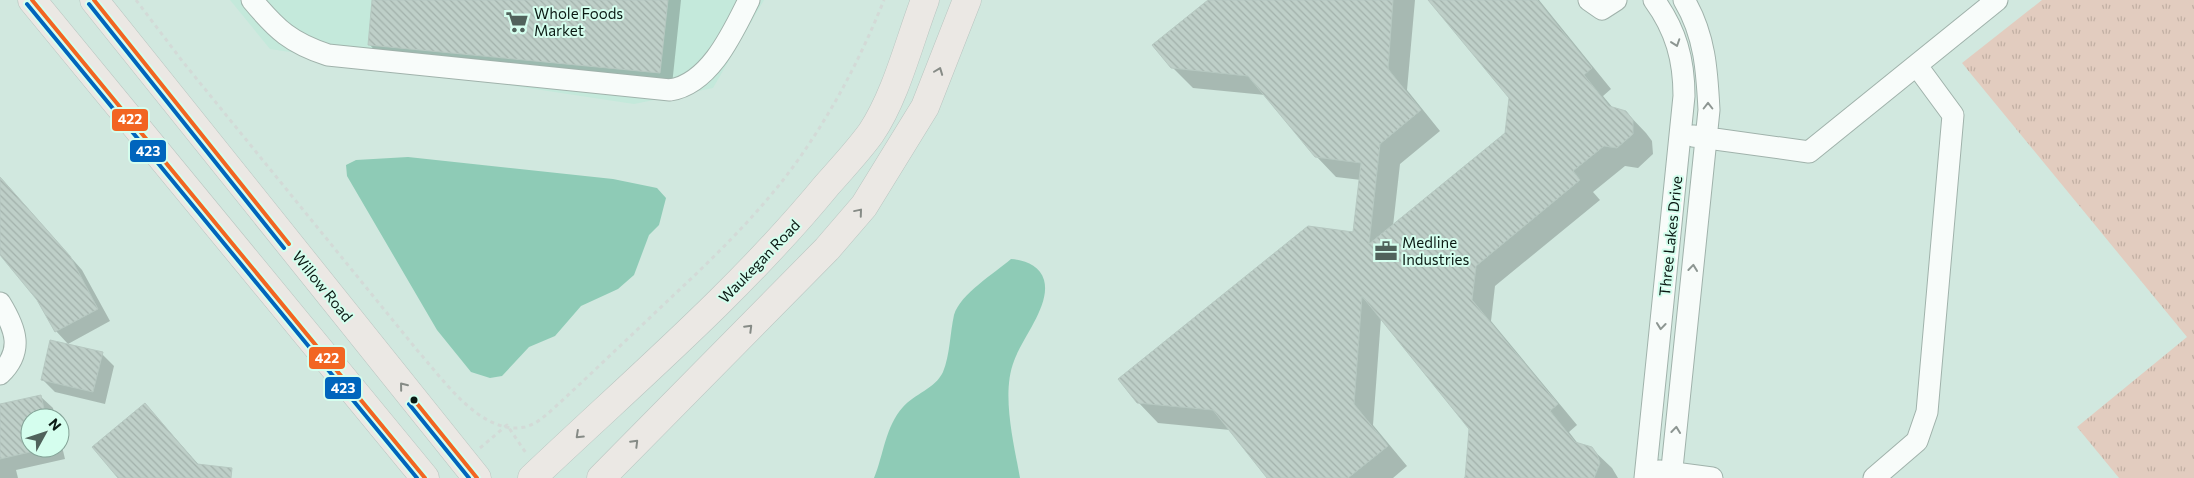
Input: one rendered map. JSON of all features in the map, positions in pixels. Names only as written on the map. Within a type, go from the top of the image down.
[{"type":"main road","points":[[32,0],[425,478]]},
{"type":"main road","name":"Willow Road","points":[[94,0],[477,478]]},
{"type":"main road","name":"Waukegan Road","points":[[532,478],[666,354],[767,255],[859,147],[871,132],[888,102],[925,0]]},
{"type":"main road","points":[[601,478],[827,249],[864,206],[925,107],[967,0]]},
{"type":"street","points":[[252,0],[269,20],[292,41],[328,55],[670,90],[688,85],[710,65],[749,0]]},
{"type":"street","points":[[1589,0],[1602,9],[1616,0]]},
{"type":"street","name":"Three Lakes Drive","points":[[1646,474],[1684,96],[1684,68],[1670,26],[1654,0]]},
{"type":"street","name":"Three Lakes Drive","points":[[1672,476],[1709,110],[1707,68],[1697,27],[1684,0]]},
{"type":"street","points":[[1680,135],[1809,152],[1997,0]]},
{"type":"street","points":[[1874,478],[1917,441],[1927,412],[1953,115],[1916,66]]},
{"type":"street","points":[[0,303],[11,323],[17,345],[11,364],[0,374]]},
{"type":"street","points":[[1646,474],[1712,478]]},
{"type":"path","points":[[136,0],[182,62],[417,350],[473,411],[490,423],[524,427],[539,421],[554,408],[699,272],[746,222],[798,160],[833,105],[859,61],[884,0]]},
{"type":"path","points":[[484,444],[507,425]]},
{"type":"path","points":[[507,425],[521,447]]},
{"type":"shaded area","points":[[230,0],[764,0],[713,88],[634,104],[270,49]]},
{"type":"shaded area","points":[[408,157],[613,179],[657,188],[666,198],[659,225],[649,235],[634,275],[618,289],[581,306],[555,336],[529,347],[502,376],[490,378],[471,372],[437,330],[347,176],[346,165],[356,160]]},
{"type":"shaded area","points":[[1011,259],[1027,262],[1035,267],[1042,275],[1045,290],[1040,311],[1018,352],[1010,374],[1010,419],[1020,478],[874,478],[892,423],[897,415],[908,402],[935,383],[943,372],[949,351],[954,315],[963,299]]},
{"type":"green space","points":[[2042,0],[2194,0],[2194,478],[2119,478],[2077,427],[2187,337],[1962,63]]},
{"type":"building","name":"Whole Foods Market","points":[[372,0],[668,0],[660,73],[368,45]]},
{"type":"building","name":"Medline Industries","points":[[1208,0],[1393,0],[1388,69],[1421,110],[1380,144],[1369,244],[1505,133],[1509,98],[1428,0],[1537,0],[1592,68],[1584,75],[1609,106],[1626,111],[1633,120],[1633,134],[1617,148],[1604,146],[1573,171],[1580,180],[1476,266],[1472,300],[1558,404],[1550,411],[1575,442],[1592,447],[1597,454],[1600,463],[1594,478],[1465,478],[1469,429],[1362,296],[1354,404],[1388,446],[1348,478],[1267,478],[1213,410],[1137,403],[1118,379],[1308,226],[1353,232],[1361,163],[1315,157],[1248,76],[1171,68],[1152,45]]},
{"type":"building","points":[[0,177],[70,256],[98,309],[55,332],[37,300],[0,255]]},
{"type":"building","points":[[50,340],[103,352],[93,392],[41,380]]},
{"type":"building","points":[[41,395],[44,408],[20,408],[20,454],[0,459],[0,404]]},
{"type":"building","points":[[145,403],[197,464],[232,468],[231,478],[118,478],[92,447]]},
{"type":"transit line","name":"422","points":[[32,0],[425,478]]},
{"type":"transit line","name":"422","points":[[94,0],[289,244]]},
{"type":"transit line","name":"423","points":[[27,4],[417,478]]},
{"type":"transit line","name":"423","points":[[89,4],[284,248]]},
{"type":"transit line","name":"422","points":[[414,400],[477,478]]},
{"type":"transit line","name":"423","points":[[409,404],[469,478]]},
{"type":"place","name":"Whole Foods Market","points":[[517,22]]},
{"type":"place","name":"Medline Industries","points":[[1386,251]]}]
